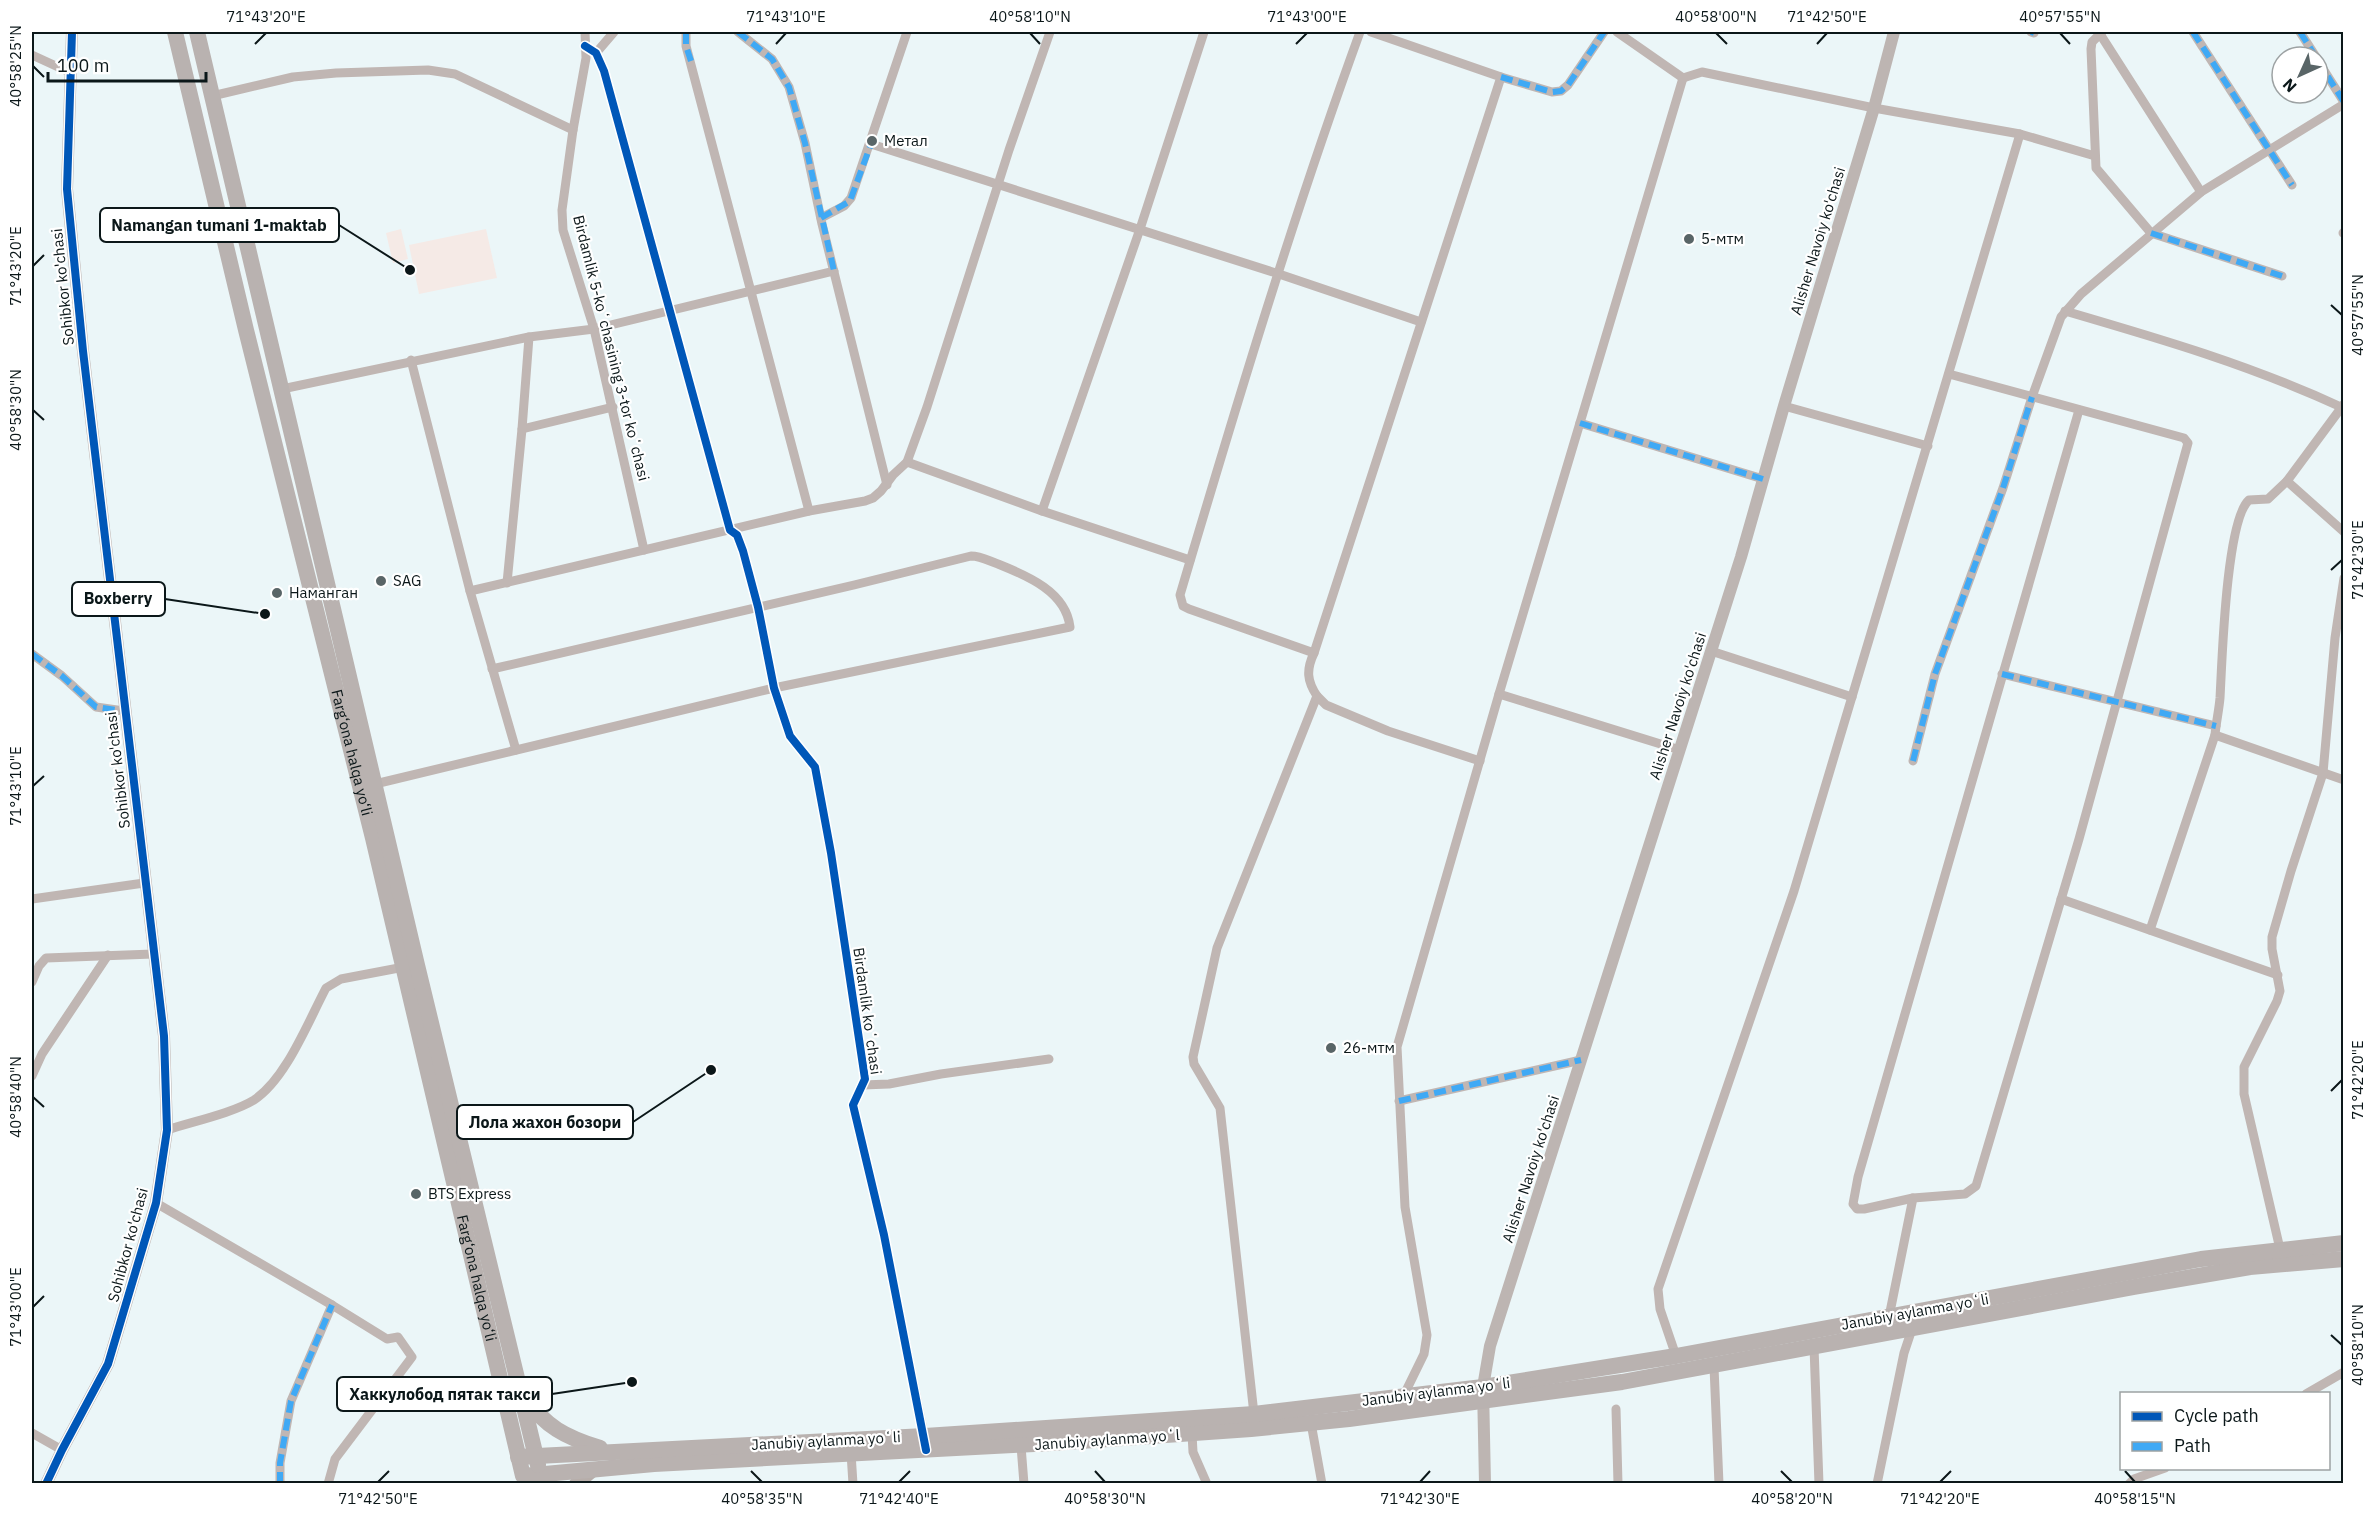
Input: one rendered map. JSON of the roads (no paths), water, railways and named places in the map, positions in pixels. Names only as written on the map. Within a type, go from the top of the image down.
[{"type":"highway","name":"Farg‘ona halqa yo‘li","points":[[175,32],[404,967],[524,1480]]},
{"type":"highway","name":"Farg‘ona halqa yo‘li","points":[[197,32],[519,1391],[542,1479]]},
{"type":"highway","name":"Janubiy aylanma yoʻli","points":[[1192,1434],[1311,1423],[1483,1395],[1676,1356],[2201,1259],[2343,1243]]},
{"type":"highway","name":"Janubiy aylanma yoʻli","points":[[524,1480],[654,1464],[851,1453],[926,1443],[1254,1414],[1403,1397],[1483,1395],[1714,1367],[2028,1306],[2238,1269],[2343,1259]]},
{"type":"highway","points":[[519,1391],[548,1425],[569,1438],[609,1451]]},
{"type":"highway","name":"Janubiy aylanma yoʻl","points":[[1022,1446],[1192,1434]]},
{"type":"highway","name":"Janubiy aylanma yoʻli","points":[[518,1457],[609,1451],[926,1443],[1022,1446]]},
{"type":"main road","name":"Sohibkor ko'chasi","points":[[46,1484],[108,1364],[156,1203],[166,1130],[164,1036],[124,711],[67,189],[72,32]]},
{"type":"main road","name":"Alisher Navoiy ko'chasi","points":[[1485,1484],[1483,1395],[1491,1346],[1764,479],[1874,108],[1894,32]]},
{"type":"main road","points":[[576,1484],[593,1470]]},
{"type":"street","name":"Birdamlik 5-koʻchasining 3-tor koʻchasi","points":[[585,32],[586,58],[562,210],[563,230],[594,328],[644,550]]},
{"type":"street","points":[[585,46],[596,53],[614,32]]},
{"type":"street","points":[[686,32],[686,46],[809,511]]},
{"type":"street","points":[[738,32],[772,59],[789,87],[805,143],[821,218],[887,486]]},
{"type":"street","points":[[821,218],[850,201],[907,32]]},
{"type":"street","points":[[470,591],[809,511],[865,501],[873,498],[887,486],[893,475],[907,462],[927,407],[998,183],[1050,32]]},
{"type":"street","points":[[1042,511],[1140,229],[1204,32]]},
{"type":"street","points":[[1314,653],[1183,606],[1180,595],[1279,274],[1360,32]]},
{"type":"street","points":[[1371,32],[1552,93],[1561,91],[1568,85],[1604,32]]},
{"type":"street","points":[[1617,32],[1683,78]]},
{"type":"street","points":[[2193,32],[2292,185]]},
{"type":"street","points":[[2300,32],[2308,45]]},
{"type":"street","points":[[2201,192],[2101,33],[2092,42],[2096,168],[2151,232],[2282,276]]},
{"type":"street","name":"Birdamlik koʻchasi","points":[[596,53],[604,71],[730,530],[740,541],[758,607],[774,688],[793,743],[815,767],[831,853],[865,1079],[853,1104],[872,1180],[926,1443]]},
{"type":"street","points":[[32,55],[69,72]]},
{"type":"street","points":[[213,96],[293,77],[336,73],[435,71],[455,74],[573,130]]},
{"type":"street","points":[[1683,78],[1702,72],[1874,108],[2020,134],[2095,156]]},
{"type":"street","points":[[1480,761],[1388,731],[1326,705],[1317,696],[1308,676],[1308,665],[1314,653],[1501,77]]},
{"type":"street","points":[[1403,1397],[1424,1354],[1427,1335],[1405,1207],[1397,1047],[1499,694],[1683,78]]},
{"type":"street","points":[[1913,761],[1935,674],[2004,488],[2058,323],[2065,311],[2151,232],[2201,192],[2343,103],[2330,81]]},
{"type":"street","points":[[1676,1356],[1660,1309],[1658,1289],[1794,891],[2020,134]]},
{"type":"street","points":[[871,144],[998,183],[1421,322]]},
{"type":"street","points":[[282,389],[411,360],[529,337],[594,328],[834,272]]},
{"type":"street","points":[[2065,311],[2208,353],[2288,382],[2342,406],[2288,481],[2268,499],[2253,499],[2246,502],[2240,516],[2224,608],[2219,702],[2215,730],[2150,930]]},
{"type":"street","points":[[507,583],[529,337]]},
{"type":"street","points":[[411,360],[470,591],[516,750]]},
{"type":"street","points":[[1950,374],[2184,438],[2188,443],[2061,899],[1976,1186],[1965,1194],[1913,1198],[1857,1209],[1853,1204],[1858,1177],[2079,410]]},
{"type":"street","points":[[1784,406],[1928,446]]},
{"type":"street","points":[[522,429],[613,407]]},
{"type":"street","points":[[1580,423],[1764,479]]},
{"type":"street","points":[[907,462],[1042,511],[1190,560]]},
{"type":"street","points":[[2288,481],[2343,532]]},
{"type":"street","points":[[375,784],[774,688],[1070,627],[1069,619],[1059,602],[1036,582],[976,556],[492,669]]},
{"type":"street","points":[[2280,1250],[2244,1094],[2244,1067],[2277,1002],[2280,991],[2272,949],[2275,924],[2323,773],[2335,638],[2343,578]]},
{"type":"street","points":[[1711,651],[1852,697]]},
{"type":"street","points":[[32,654],[62,676],[96,707],[124,711]]},
{"type":"street","points":[[2002,674],[2116,702],[2215,730],[2343,780]]},
{"type":"street","points":[[1499,694],[1680,750]]},
{"type":"street","points":[[1254,1414],[1220,1108],[1196,1071],[1193,1057],[1217,948],[1317,696]]},
{"type":"street","points":[[32,899],[144,883]]},
{"type":"street","points":[[2061,899],[2278,975]]},
{"type":"street","points":[[32,982],[39,966],[46,958],[153,954]]},
{"type":"street","points":[[32,1076],[42,1054],[108,955]]},
{"type":"street","points":[[166,1130],[235,1108],[252,1101],[266,1090],[280,1075],[326,988],[332,983],[340,979],[404,967]]},
{"type":"street","name":"Birdamlik koʻchasi","points":[[863,1085],[889,1084],[941,1074],[1049,1059]]},
{"type":"street","points":[[1399,1101],[1581,1060]]},
{"type":"street","points":[[1889,1317],[1913,1198]]},
{"type":"street","points":[[156,1203],[387,1339],[398,1337],[412,1357],[335,1459],[328,1484]]},
{"type":"street","points":[[280,1484],[280,1463],[291,1401],[332,1305]]},
{"type":"street","points":[[1877,1484],[1904,1353],[1912,1329]]},
{"type":"street","points":[[1814,1347],[1819,1484]]},
{"type":"street","points":[[1714,1367],[1719,1484]]},
{"type":"street","points":[[2309,1392],[2343,1372]]},
{"type":"street","points":[[1616,1409],[1618,1484]]},
{"type":"street","points":[[1311,1423],[1322,1484]]},
{"type":"street","points":[[32,1433],[62,1450]]},
{"type":"street","points":[[1192,1434],[1193,1452],[1207,1484]]},
{"type":"street","points":[[1022,1446],[1024,1484]]},
{"type":"street","points":[[851,1453],[853,1484]]},
{"type":"street","points":[[2129,1484],[2134,1479],[2159,1470]]},
{"type":"place","name":"Метал","points":[[872,141]]},
{"type":"place","name":"5-мтм","points":[[1689,239]]},
{"type":"place","name":"Namangan tumani 1-maktab","points":[[410,270]]},
{"type":"place","name":"SAG","points":[[381,581]]},
{"type":"place","name":"Наманган","points":[[277,593]]},
{"type":"place","name":"Boxberry","points":[[265,614]]},
{"type":"place","name":"26-мтм","points":[[1331,1048]]},
{"type":"place","name":"Лола жахон бозори","points":[[711,1070]]},
{"type":"place","name":"BTS Express","points":[[416,1194]]},
{"type":"place","name":"Хаккулобод пятак такси","points":[[632,1382]]}]
